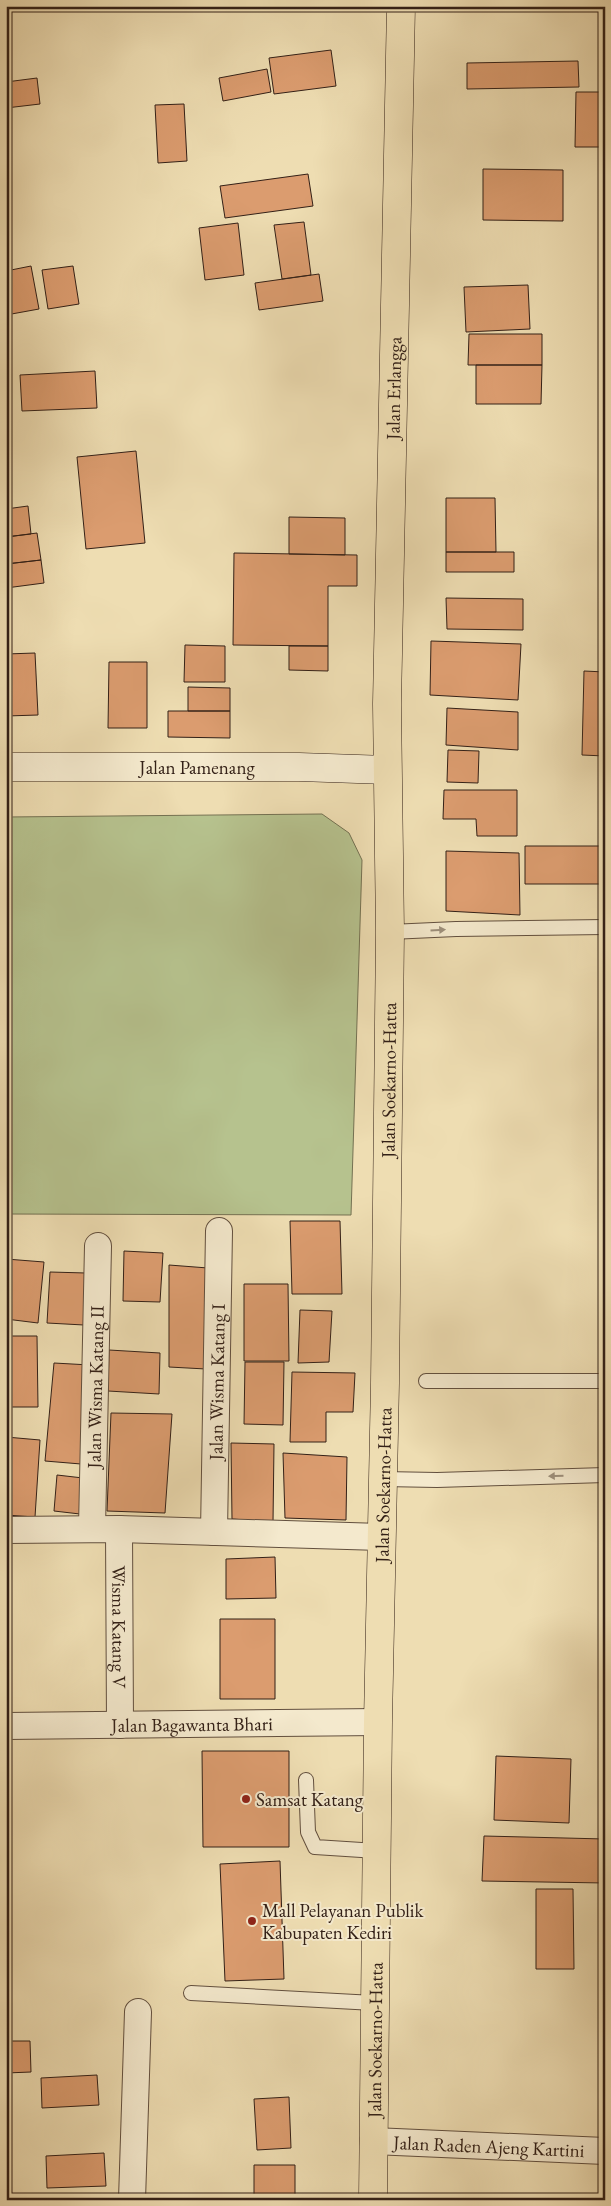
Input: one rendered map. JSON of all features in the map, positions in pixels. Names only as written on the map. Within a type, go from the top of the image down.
[{"type":"main road","name":"Jalan Erlangga","points":[[387,770],[401,6]]},
{"type":"main road","name":"Jalan Pamenang","points":[[6,767],[299,767],[387,770]]},
{"type":"main road","name":"Jalan Soekarno-Hatta","points":[[372,2200],[390,932],[387,770]]},
{"type":"street","name":"Jalan Wisma Katang I","points":[[214,1532],[219,1231]]},
{"type":"street","name":"Jalan Wisma Katang II","points":[[92,1528],[98,1246]]},
{"type":"street","points":[[6,1530],[92,1528],[381,1537]]},
{"type":"street","name":"Wisma Katang V","points":[[119,1529],[120,1725]]},
{"type":"street","name":"Jalan Bagawanta Bhari","points":[[6,1726],[378,1722]]},
{"type":"street","points":[[132,2200],[138,2012]]},
{"type":"street","name":"Jalan Raden Ajeng Kartini","points":[[373,2141],[605,2151]]},
{"type":"lane","points":[[390,932],[605,927]]},
{"type":"lane","points":[[426,1382],[605,1381]]},
{"type":"lane","points":[[383,1478],[437,1480],[605,1475]]},
{"type":"lane","points":[[306,1780],[308,1832],[315,1847],[377,1851]]},
{"type":"lane","points":[[191,1993],[374,2003]]},
{"type":"green space","points":[[322,814],[349,833],[362,860],[351,1215],[6,1214],[6,817]]},
{"type":"building","points":[[331,50],[336,86],[274,94],[269,58]]},
{"type":"building","points":[[578,61],[579,87],[467,89],[467,63]]},
{"type":"building","points":[[267,69],[271,92],[223,101],[219,78]]},
{"type":"building","points":[[37,78],[40,104],[6,108],[6,82]]},
{"type":"building","points":[[576,92],[605,92],[605,155],[602,155],[603,147],[575,147]]},
{"type":"building","points":[[184,104],[187,161],[158,163],[155,105]]},
{"type":"building","points":[[483,169],[563,170],[563,221],[483,220]]},
{"type":"building","points":[[308,174],[313,206],[225,218],[220,186]]},
{"type":"building","points":[[304,222],[311,275],[282,279],[274,225]]},
{"type":"building","points":[[238,223],[244,275],[205,280],[199,228]]},
{"type":"building","points":[[31,266],[39,309],[6,315],[6,271]]},
{"type":"building","points":[[73,266],[79,304],[48,309],[42,270]]},
{"type":"building","points":[[319,274],[323,301],[259,310],[255,283]]},
{"type":"building","points":[[528,285],[530,329],[466,332],[464,287]]},
{"type":"building","points":[[469,334],[542,334],[542,365],[468,365]]},
{"type":"building","points":[[476,365],[542,365],[541,404],[476,404]]},
{"type":"building","points":[[95,371],[97,408],[22,411],[20,375]]},
{"type":"building","points":[[136,451],[145,543],[86,549],[77,457]]},
{"type":"building","points":[[446,498],[495,498],[496,552],[446,552]]},
{"type":"building","points":[[28,506],[31,534],[6,537],[6,509]]},
{"type":"building","points":[[289,517],[345,518],[345,555],[289,554]]},
{"type":"building","points":[[37,533],[41,560],[6,564],[6,537]]},
{"type":"building","points":[[446,552],[514,552],[514,572],[446,572]]},
{"type":"building","points":[[234,553],[357,555],[357,586],[328,586],[328,646],[233,645]]},
{"type":"building","points":[[41,560],[44,583],[6,588],[6,564]]},
{"type":"building","points":[[446,598],[523,599],[523,630],[447,629]]},
{"type":"building","points":[[431,641],[521,644],[518,700],[430,695]]},
{"type":"building","points":[[185,645],[225,646],[225,682],[184,682]]},
{"type":"building","points":[[289,646],[328,646],[328,671],[289,670]]},
{"type":"building","points":[[35,653],[38,715],[6,716],[6,654]]},
{"type":"building","points":[[109,662],[147,662],[147,728],[108,728]]},
{"type":"building","points":[[584,671],[605,672],[605,756],[582,755]]},
{"type":"building","points":[[188,687],[230,688],[230,711],[188,711]]},
{"type":"building","points":[[447,708],[518,712],[518,750],[446,745]]},
{"type":"building","points":[[168,711],[230,711],[230,738],[168,737]]},
{"type":"building","points":[[448,750],[479,751],[478,783],[447,782]]},
{"type":"building","points":[[444,790],[517,790],[517,836],[477,836],[476,819],[443,819]]},
{"type":"building","points":[[525,846],[605,846],[605,884],[525,884]]},
{"type":"building","points":[[446,851],[519,853],[520,915],[446,911]]},
{"type":"building","points":[[290,1221],[340,1221],[342,1294],[292,1294]]},
{"type":"building","points":[[124,1251],[163,1253],[160,1302],[123,1301]]},
{"type":"building","points":[[6,1259],[44,1262],[38,1323],[6,1319]]},
{"type":"building","points":[[169,1265],[208,1268],[206,1369],[169,1367]]},
{"type":"building","points":[[50,1272],[86,1273],[84,1325],[47,1323]]},
{"type":"building","points":[[244,1284],[288,1284],[289,1361],[244,1361]]},
{"type":"building","points":[[300,1310],[332,1311],[329,1362],[298,1363]]},
{"type":"building","points":[[6,1336],[37,1336],[38,1407],[6,1407]]},
{"type":"building","points":[[109,1350],[160,1353],[159,1394],[108,1391]]},
{"type":"building","points":[[245,1362],[284,1362],[283,1425],[244,1424]]},
{"type":"building","points":[[54,1363],[90,1365],[81,1464],[45,1461]]},
{"type":"building","points":[[292,1372],[355,1373],[353,1412],[326,1412],[326,1442],[290,1442]]},
{"type":"building","points":[[111,1413],[172,1414],[165,1513],[107,1511]]},
{"type":"building","points":[[6,1437],[40,1440],[35,1517],[6,1515]]},
{"type":"building","points":[[231,1443],[274,1444],[273,1522],[232,1519]]},
{"type":"building","points":[[283,1453],[347,1457],[346,1520],[285,1518]]},
{"type":"building","points":[[57,1475],[83,1478],[80,1514],[54,1511]]},
{"type":"building","points":[[275,1557],[276,1598],[226,1599],[226,1559]]},
{"type":"building","points":[[220,1619],[275,1619],[275,1699],[220,1699]]},
{"type":"building","name":"Samsat Katang","points":[[202,1751],[289,1751],[289,1847],[203,1847]]},
{"type":"building","points":[[496,1756],[571,1759],[569,1823],[494,1820]]},
{"type":"building","points":[[484,1836],[605,1839],[605,1883],[482,1881]]},
{"type":"building","name":"Mall Pelayanan Publik Kabupaten Kediri","points":[[280,1861],[284,1979],[225,1981],[220,1864]]},
{"type":"building","points":[[536,1889],[573,1889],[574,1969],[536,1969]]},
{"type":"building","points":[[6,2041],[30,2041],[31,2072],[6,2073]]},
{"type":"building","points":[[97,2075],[99,2105],[42,2108],[41,2078]]},
{"type":"building","points":[[289,2097],[291,2148],[257,2150],[254,2099]]},
{"type":"building","points":[[104,2153],[106,2186],[47,2188],[46,2156]]},
{"type":"building","points":[[254,2165],[295,2165],[295,2200],[254,2200]]},
{"type":"place","name":"Samsat Katang","points":[[246,1799]]},
{"type":"place","name":"Mall Pelayanan Publik Kabupaten Kediri","points":[[252,1921]]}]
